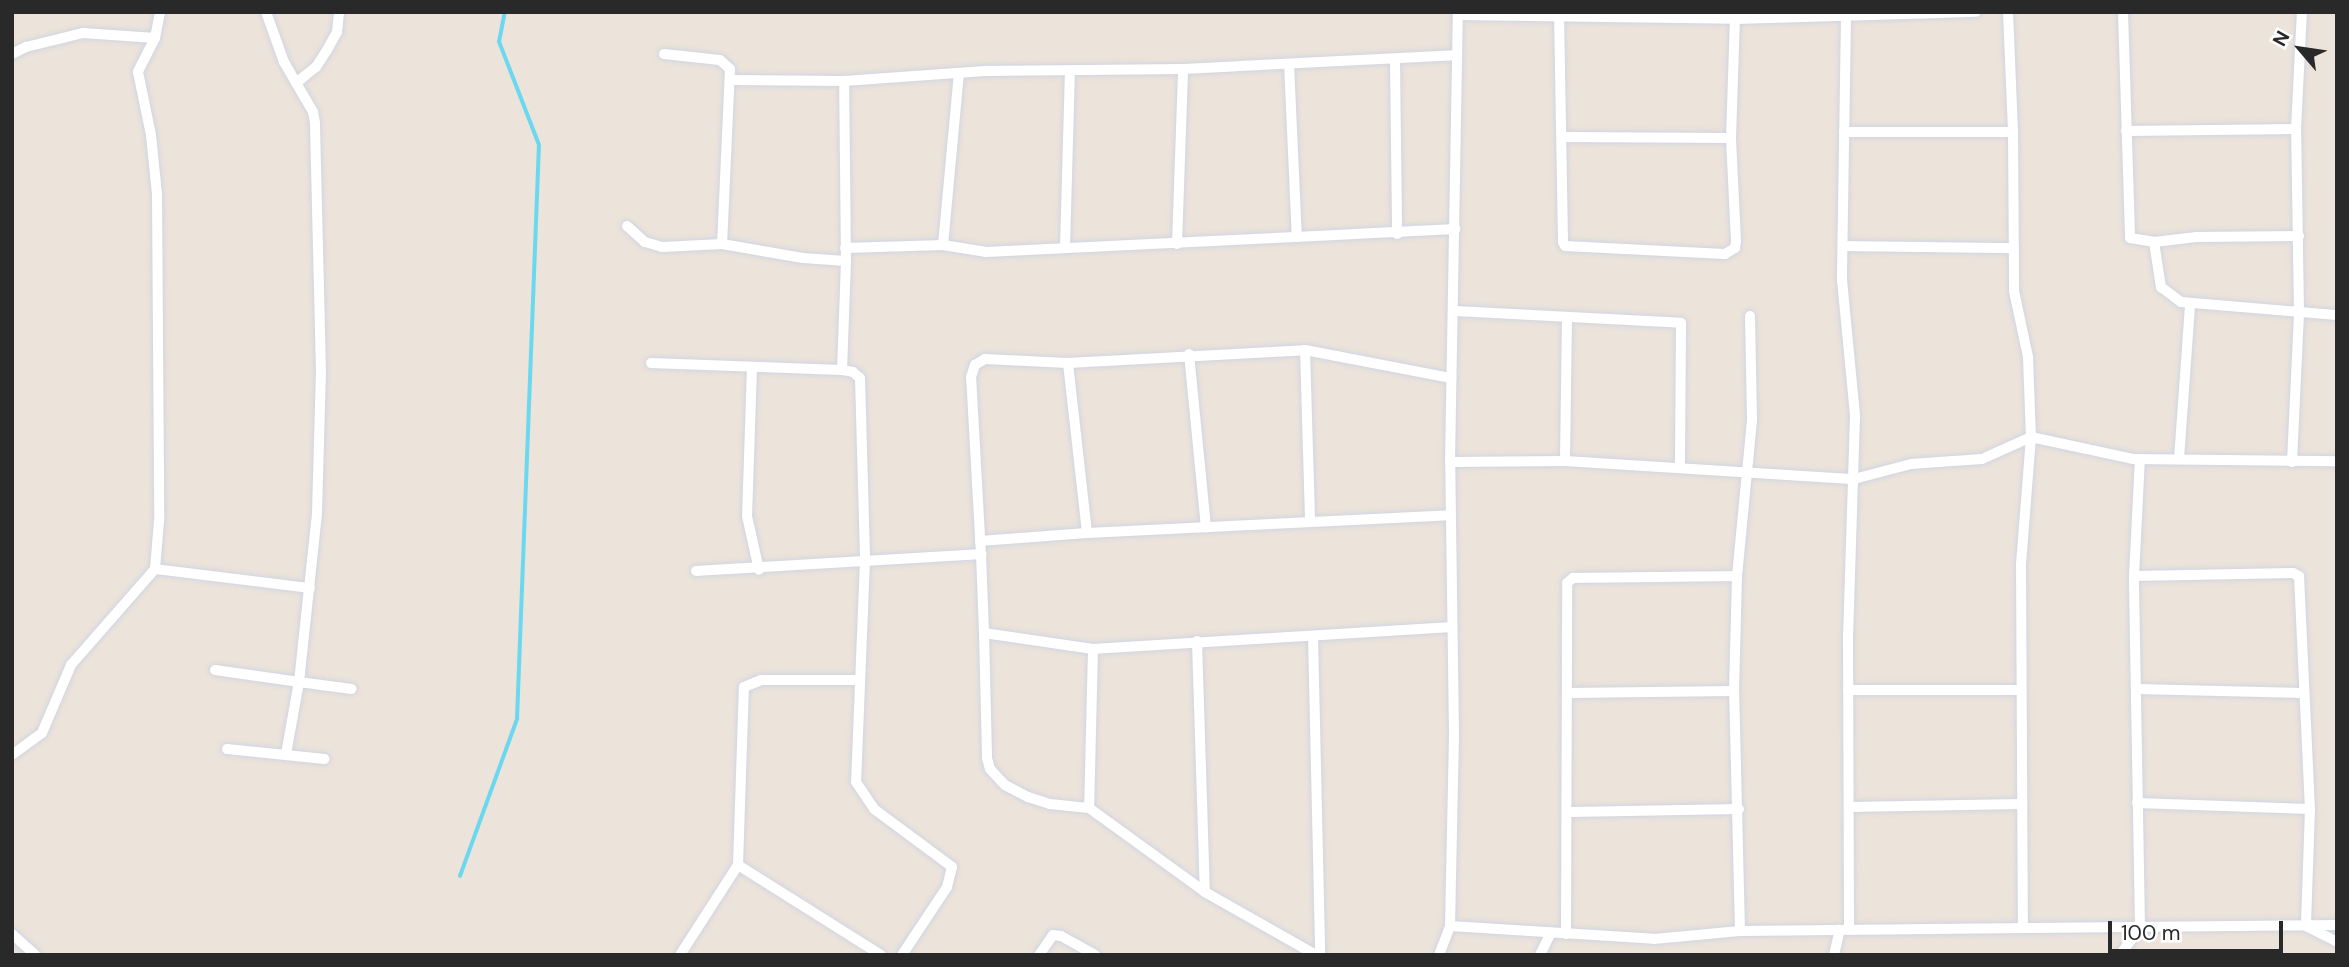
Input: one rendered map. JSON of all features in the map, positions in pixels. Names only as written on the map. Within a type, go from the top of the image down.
[{"type":"street","points":[[12,755],[42,733],[71,665],[155,569],[159,521],[158,207],[151,135],[138,72],[155,38],[160,12]]},
{"type":"street","points":[[266,12],[284,62],[313,112],[317,178],[321,371],[317,513],[299,682],[286,754]]},
{"type":"street","points":[[296,83],[316,67],[327,50],[337,32],[339,12]]},
{"type":"street","points":[[1439,955],[1450,926],[1454,734],[1450,462],[1455,311],[1455,55],[1458,14],[1669,15],[1735,19],[1804,15],[1846,18],[1976,12]]},
{"type":"street","points":[[2008,12],[2013,132],[2014,291],[2028,357],[2031,437],[2021,564],[2023,928]]},
{"type":"street","points":[[2123,12],[2127,233],[2134,241],[2154,242],[2197,237],[2299,236]]},
{"type":"street","points":[[2292,462],[2299,313],[2296,129],[2302,12]]},
{"type":"street","points":[[1559,14],[1565,246],[1725,254],[1735,248],[1736,241],[1731,138],[1735,19]]},
{"type":"street","points":[[1834,955],[1845,929],[1850,807],[1848,572],[1854,479],[1852,368],[1842,280],[1846,18]]},
{"type":"street","points":[[12,54],[47,40],[83,33],[155,38]]},
{"type":"street","points":[[664,54],[724,61],[731,80],[722,244]]},
{"type":"street","points":[[731,80],[844,81],[959,74],[1183,69],[1395,60],[1455,55]]},
{"type":"street","points":[[1395,60],[1397,234]]},
{"type":"street","points":[[1289,64],[1297,237]]},
{"type":"street","points":[[1177,244],[1183,69]]},
{"type":"street","points":[[1065,248],[1070,71]]},
{"type":"street","points":[[943,245],[959,74]]},
{"type":"street","points":[[842,370],[846,261],[844,81]]},
{"type":"street","points":[[2126,131],[2296,129]]},
{"type":"street","points":[[1844,132],[2013,132]]},
{"type":"street","points":[[1563,137],[1731,138]]},
{"type":"street","points":[[627,226],[645,242],[662,247],[722,244],[803,258],[846,261]]},
{"type":"street","points":[[845,248],[943,245],[986,251],[1397,234],[1455,229]]},
{"type":"street","points":[[2154,242],[2161,287],[2173,298],[2190,304],[2337,314]]},
{"type":"street","points":[[1844,246],[2014,248]]},
{"type":"street","points":[[2179,460],[2190,304]]},
{"type":"street","points":[[1455,311],[1681,323],[1680,466]]},
{"type":"street","points":[[1740,931],[1734,691],[1737,576],[1752,419],[1750,316]]},
{"type":"street","points":[[1565,461],[1567,317]]},
{"type":"street","points":[[1318,955],[1205,891],[1089,808],[1050,804],[1028,797],[1005,785],[990,769],[987,758],[981,554],[971,377],[975,365],[985,359],[1068,363],[1189,354],[1305,350],[1451,378]]},
{"type":"street","points":[[1305,350],[1310,521]]},
{"type":"street","points":[[1189,354],[1206,527]]},
{"type":"street","points":[[651,363],[842,370],[858,375],[861,382],[865,560],[854,770],[860,792],[874,809],[952,867],[947,887],[902,955]]},
{"type":"street","points":[[1068,363],[1087,533]]},
{"type":"street","points":[[752,367],[747,516],[759,570]]},
{"type":"street","points":[[1450,462],[1565,461],[1680,466],[1854,479],[1911,464],[1982,459],[2031,437],[2140,459],[2337,461]]},
{"type":"street","points":[[2120,955],[2140,927],[2134,576],[2140,459]]},
{"type":"street","points":[[980,541],[1450,515]]},
{"type":"street","points":[[696,571],[759,570],[865,560],[981,554]]},
{"type":"street","points":[[155,569],[310,588]]},
{"type":"street","points":[[2134,576],[2293,573],[2299,576],[2309,809],[2306,926]]},
{"type":"street","points":[[1566,934],[1569,812],[1567,583],[1573,578],[1737,576]]},
{"type":"street","points":[[984,633],[1093,649],[1451,626]]},
{"type":"street","points":[[1314,636],[1318,955]]},
{"type":"street","points":[[1197,641],[1205,891]]},
{"type":"street","points":[[1089,808],[1093,649]]},
{"type":"street","points":[[215,670],[352,689]]},
{"type":"street","points":[[680,955],[738,865],[744,687],[761,680],[858,680]]},
{"type":"street","points":[[2136,689],[2304,693]]},
{"type":"street","points":[[1848,690],[2020,690]]},
{"type":"street","points":[[1568,693],[1734,691]]},
{"type":"street","points":[[227,749],[324,759]]},
{"type":"street","points":[[2137,803],[2309,809]]},
{"type":"street","points":[[1850,807],[2021,804]]},
{"type":"street","points":[[1569,812],[1739,809]]},
{"type":"street","points":[[738,865],[881,955]]},
{"type":"street","points":[[1450,926],[1654,939],[1740,931],[2337,925]]},
{"type":"street","points":[[2306,926],[2337,942]]},
{"type":"street","points":[[1539,955],[1551,932]]},
{"type":"street","points":[[12,934],[35,955]]},
{"type":"street","points":[[1040,955],[1053,935],[1061,936],[1094,955]]},
{"type":"waterway","points":[[460,876],[517,719],[539,145],[499,42],[505,12]]}]
